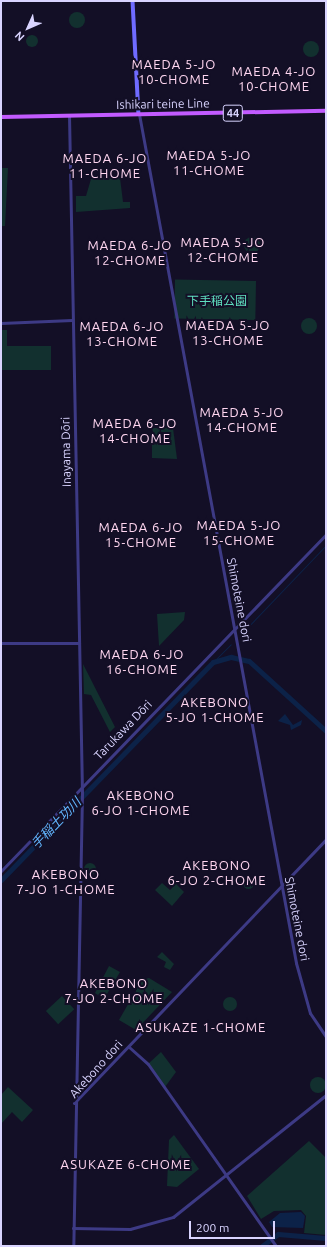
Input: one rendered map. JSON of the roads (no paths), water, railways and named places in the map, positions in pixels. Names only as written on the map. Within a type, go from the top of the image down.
[{"type":"main road","points":[[133,1],[139,114]]},
{"type":"main road","name":"Ishikari teine Line","points":[[1,117],[326,111]]},
{"type":"street","name":"Shimoteine dori","points":[[139,114],[302,991],[310,1013],[326,1037]]},
{"type":"street","name":"Inayama Dōri","points":[[69,115],[82,788],[74,1103]]},
{"type":"street","points":[[1,323],[72,320]]},
{"type":"street","name":"Tarukawa Dōri","points":[[1,871],[326,534]]},
{"type":"street","points":[[1,642],[79,643]]},
{"type":"street","name":"Akebono dori","points":[[73,1246],[74,1103],[326,839]]},
{"type":"street","points":[[129,1047],[148,1064],[228,1175],[276,1246]]},
{"type":"street","points":[[73,1228],[130,1229],[157,1223],[190,1207],[326,1095]]},
{"type":"water","points":[[285,714],[293,725],[302,720],[301,725],[291,730],[290,725],[278,721]]},
{"type":"water","points":[[301,1212],[305,1216],[303,1228],[272,1227],[269,1222],[280,1213]]},
{"type":"waterway","points":[[243,632],[326,545]]},
{"type":"waterway","points":[[213,662],[231,644]]},
{"type":"waterway","name":"手稲土功川","points":[[1,880],[213,662],[231,657],[249,661],[326,731]]},
{"type":"waterway","points":[[262,1246],[278,1234],[326,1238]]},
{"type":"district","name":"MAEDA 5-JO 10-CHOME","points":[[174,72]]},
{"type":"district","name":"MAEDA 4-JO 10-CHOME","points":[[274,80]]},
{"type":"district","name":"MAEDA 5-JO 11-CHOME","points":[[209,164]]},
{"type":"district","name":"MAEDA 6-JO 11-CHOME","points":[[105,166]]},
{"type":"district","name":"MAEDA 5-JO 12-CHOME","points":[[223,250]]},
{"type":"district","name":"MAEDA 6-JO 12-CHOME","points":[[130,254]]},
{"type":"district","name":"MAEDA 6-JO 13-CHOME","points":[[122,334]]},
{"type":"district","name":"MAEDA 5-JO 13-CHOME","points":[[228,334]]},
{"type":"district","name":"MAEDA 5-JO 14-CHOME","points":[[242,420]]},
{"type":"district","name":"MAEDA 6-JO 14-CHOME","points":[[135,432]]},
{"type":"district","name":"MAEDA 5-JO 15-CHOME","points":[[239,534]]},
{"type":"district","name":"MAEDA 6-JO 15-CHOME","points":[[141,536]]},
{"type":"district","name":"MAEDA 6-JO 16-CHOME","points":[[142,662]]},
{"type":"district","name":"AKEBONO 5-JO 1-CHOME","points":[[215,710]]},
{"type":"district","name":"AKEBONO 6-JO 1-CHOME","points":[[141,804]]},
{"type":"district","name":"AKEBONO 6-JO 2-CHOME","points":[[217,874]]},
{"type":"district","name":"AKEBONO 7-JO 1-CHOME","points":[[66,882]]},
{"type":"district","name":"AKEBONO 7-JO 2-CHOME","points":[[114,992]]},
{"type":"district","name":"ASUKAZE 1-CHOME","points":[[201,1027]]},
{"type":"district","name":"ASUKAZE 6-CHOME","points":[[126,1164]]},
{"type":"park label","name":"下手稲公園","points":[[217,301]]}]
